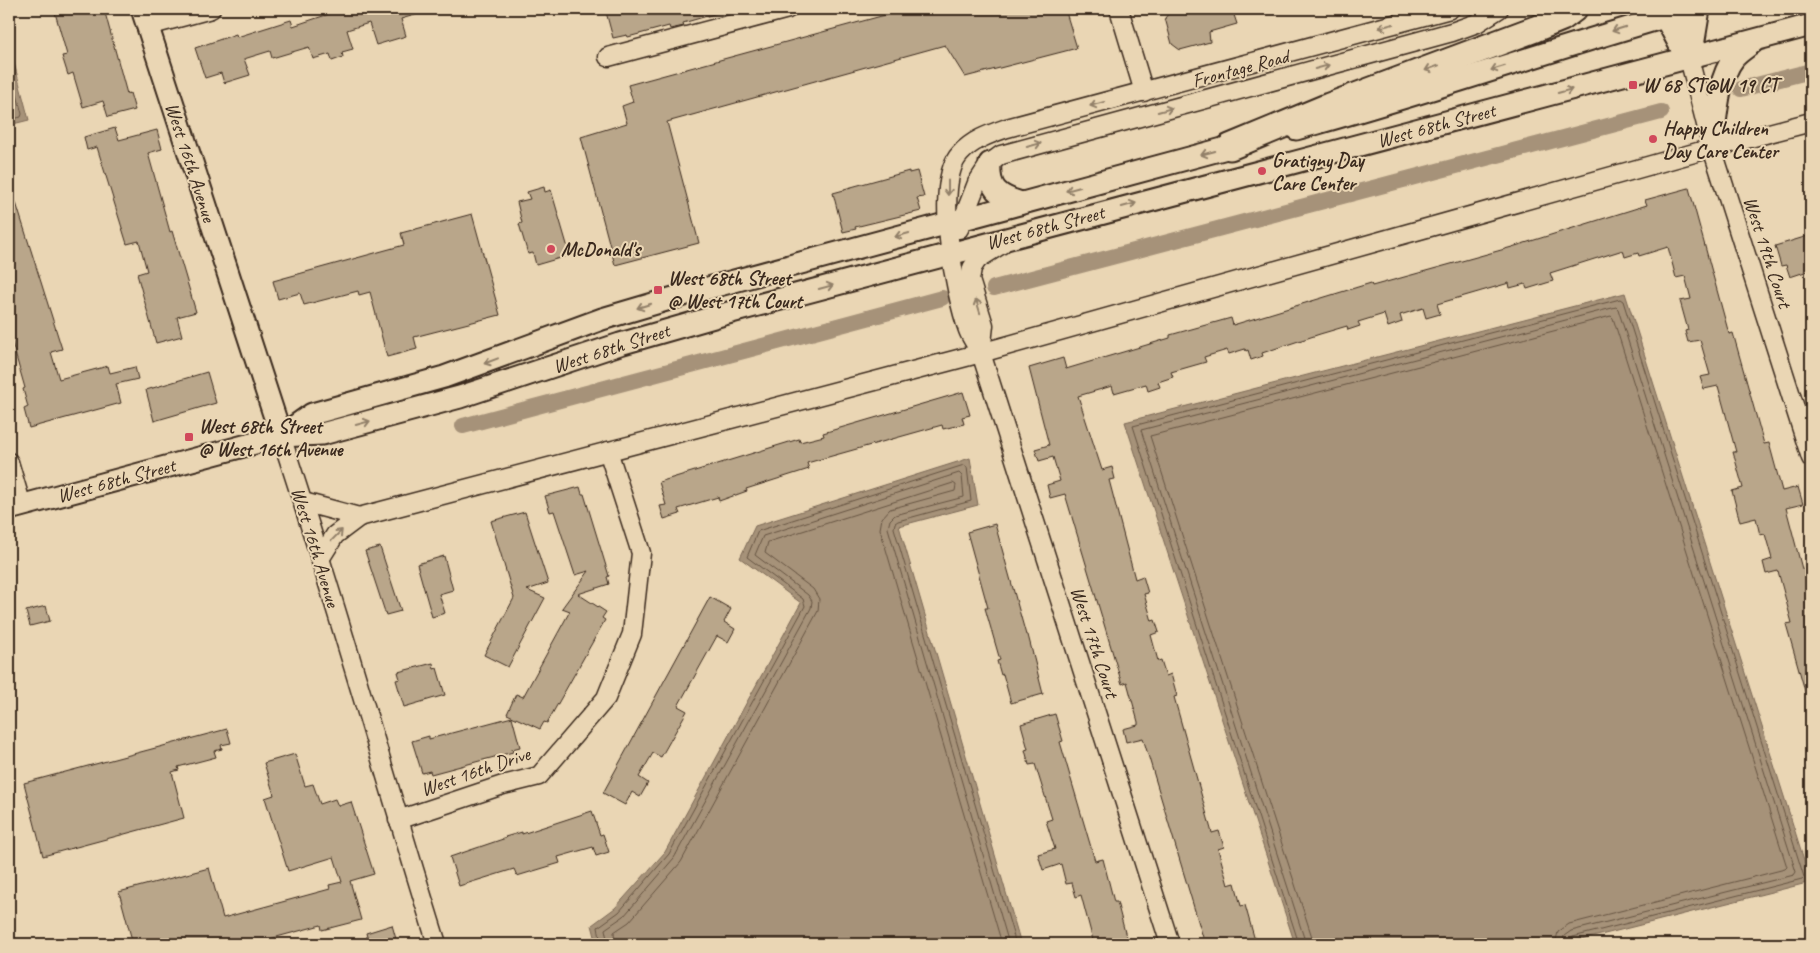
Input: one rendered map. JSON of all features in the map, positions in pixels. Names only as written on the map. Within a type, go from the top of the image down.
[{"type":"highway","points":[[1230,147],[1330,106],[1535,29],[1562,18],[1574,9]]},
{"type":"highway","points":[[1689,58],[1697,9]]},
{"type":"highway","points":[[1665,12],[1689,58]]},
{"type":"main road","name":"West 68th Street","points":[[281,436],[312,414],[444,377],[602,319],[697,291],[1343,116],[1665,12],[1693,9]]},
{"type":"main road","name":"West 16th Avenue","points":[[145,17],[281,436]]},
{"type":"main road","name":"West 68th Street","points":[[15,508],[281,436],[322,434],[460,397],[683,326],[950,252],[1811,25]]},
{"type":"main road","points":[[1712,148],[1722,84],[1728,67],[1735,56],[1757,40]]},
{"type":"main road","points":[[990,163],[990,180],[996,191],[1005,198],[1021,203]]},
{"type":"street","points":[[145,17],[211,9]]},
{"type":"street","points":[[608,57],[788,9]]},
{"type":"street","points":[[1118,122],[1134,109],[1140,102],[1144,92],[1119,9]]},
{"type":"street","name":"Frontage Road","points":[[959,155],[973,143],[1007,128],[1450,9]]},
{"type":"street","name":"Frontage Road","points":[[990,163],[1000,155],[1010,152],[1452,32],[1477,23],[1499,9]]},
{"type":"street","name":"West 19th Court","points":[[1689,58],[1712,148],[1811,458]]},
{"type":"street","points":[[320,559],[335,535],[359,517],[981,354],[1712,148],[1811,122]]},
{"type":"street","name":"West 17th Court","points":[[959,155],[948,178],[956,221],[950,252],[954,278],[968,330],[981,354],[1170,944]]},
{"type":"street","points":[[956,221],[990,163]]},
{"type":"street","name":"West 17th Court","points":[[981,354],[984,325],[970,280],[972,268],[978,259],[1014,235]]},
{"type":"street","name":"West 16th Avenue","points":[[281,436],[303,502],[437,944]]},
{"type":"street","name":"West 16th Drive","points":[[398,820],[503,785],[539,776],[606,698],[632,634],[641,553],[608,451]]},
{"type":"street","points":[[9,462],[15,508]]},
{"type":"street","points":[[303,502],[359,517]]},
{"type":"water","points":[[9,44],[29,120],[9,125]]},
{"type":"water","points":[[1625,293],[1811,882],[1565,944],[1295,944],[1125,422]]},
{"type":"water","points":[[970,458],[978,505],[899,526],[1021,944],[597,944],[592,925],[615,908],[665,852],[801,603],[740,558],[755,526]]},
{"type":"building","points":[[54,9],[104,9],[127,94],[130,93],[135,110],[108,117],[103,101],[83,107],[73,73],[68,75],[62,56],[67,55]]},
{"type":"building","points":[[344,9],[425,9],[425,12],[401,19],[406,36],[376,45],[369,23],[347,30],[353,49],[342,52],[343,57],[332,61],[330,54],[313,59],[309,47],[272,58],[270,51],[244,59],[250,75],[224,83],[221,73],[205,78],[195,48],[236,34],[237,37],[291,20],[293,26]]},
{"type":"building","points":[[617,9],[720,9],[721,12],[683,23],[684,26],[670,29],[669,26],[628,37],[627,35],[613,38],[606,12]]},
{"type":"building","points":[[907,9],[1065,9],[1077,48],[965,77],[945,45],[667,122],[699,243],[615,265],[581,137],[627,123],[622,106],[633,102],[628,85]]},
{"type":"building","points":[[1172,9],[1232,9],[1237,24],[1209,32],[1210,42],[1180,50],[1172,44],[1165,18]]},
{"type":"building","points":[[115,128],[119,140],[157,130],[162,149],[148,153],[170,232],[172,231],[196,312],[177,317],[182,336],[156,343],[137,274],[147,271],[139,241],[127,244],[97,147],[87,150],[84,137]]},
{"type":"building","points":[[909,171],[909,173],[917,171],[924,197],[917,198],[921,211],[855,227],[856,229],[843,232],[833,193]]},
{"type":"building","points":[[544,187],[545,192],[551,190],[570,255],[536,265],[533,253],[528,254],[519,224],[522,223],[517,202],[530,199],[527,192]]},
{"type":"building","points":[[1689,188],[1729,334],[1733,333],[1764,444],[1769,443],[1782,491],[1798,487],[1803,504],[1786,508],[1802,569],[1808,567],[1811,570],[1811,697],[1807,698],[1786,624],[1792,623],[1778,571],[1766,574],[1763,562],[1772,559],[1765,534],[1760,535],[1756,518],[1740,522],[1732,491],[1743,488],[1733,452],[1736,452],[1718,386],[1704,389],[1700,377],[1710,375],[1700,340],[1688,342],[1685,331],[1688,330],[1680,301],[1691,299],[1685,276],[1676,278],[1668,247],[1639,256],[1638,253],[1625,257],[1623,250],[1550,273],[1553,281],[1527,289],[1525,284],[1510,288],[1509,283],[1437,304],[1440,314],[1426,318],[1423,308],[1400,315],[1402,322],[1388,327],[1384,314],[1358,322],[1360,326],[1348,330],[1347,326],[1320,334],[1262,353],[1263,356],[1251,360],[1248,350],[1246,351],[1245,349],[1229,354],[1227,350],[1204,357],[1206,362],[1171,372],[1173,377],[1158,382],[1160,387],[1148,391],[1146,384],[1114,393],[1112,386],[1078,396],[1102,470],[1112,467],[1115,479],[1109,480],[1135,579],[1143,576],[1148,593],[1144,594],[1152,621],[1155,620],[1159,632],[1151,635],[1158,661],[1161,660],[1166,676],[1171,674],[1177,696],[1174,697],[1212,833],[1219,831],[1224,847],[1218,849],[1228,885],[1235,883],[1241,906],[1245,905],[1256,944],[1205,944],[1143,738],[1126,742],[1123,729],[1138,725],[1138,722],[1127,682],[1122,684],[1065,494],[1050,498],[1047,485],[1060,481],[1053,457],[1039,461],[1035,449],[1049,445],[1029,368],[1063,358],[1066,369],[1170,338],[1170,335],[1231,318],[1233,325],[1371,283],[1372,286],[1512,247],[1647,205],[1645,200]]},
{"type":"building","points":[[9,190],[12,190],[62,349],[51,352],[59,379],[108,366],[110,373],[135,367],[138,379],[116,384],[121,403],[29,428],[24,409],[28,407],[23,389],[25,388],[9,332]]},
{"type":"building","points":[[472,214],[500,315],[414,337],[417,349],[387,357],[370,292],[359,295],[358,291],[304,305],[300,293],[278,299],[273,281],[404,245],[401,233]]},
{"type":"building","points":[[1811,235],[1811,270],[1790,277],[1786,265],[1781,266],[1775,246]]},
{"type":"building","points":[[207,372],[216,403],[154,421],[146,390]]},
{"type":"building","points":[[963,392],[970,415],[962,417],[964,424],[943,429],[942,425],[807,463],[809,469],[746,489],[747,491],[719,501],[718,497],[678,509],[680,514],[664,519],[660,506],[666,505],[659,482],[799,439],[800,442],[824,436],[823,433]]},
{"type":"building","points":[[580,487],[582,494],[584,494],[609,576],[607,577],[609,584],[578,594],[606,612],[602,618],[605,620],[547,723],[544,722],[540,729],[507,714],[516,694],[523,697],[570,611],[562,608],[589,571],[575,575],[554,511],[550,512],[545,496]]},
{"type":"building","points":[[525,512],[548,583],[527,590],[545,598],[508,667],[484,655],[514,598],[491,521]]},
{"type":"building","points":[[995,524],[1026,635],[1028,635],[1043,694],[1011,703],[1003,674],[1001,675],[997,661],[1000,660],[985,608],[988,608],[967,532]]},
{"type":"building","points":[[380,547],[401,611],[386,615],[365,551]]},
{"type":"building","points":[[444,556],[453,590],[439,594],[445,613],[432,617],[417,564]]},
{"type":"building","points":[[710,597],[731,609],[724,622],[735,629],[728,642],[717,636],[678,706],[687,711],[661,757],[653,753],[639,777],[648,783],[640,797],[632,792],[625,805],[603,793]]},
{"type":"building","points":[[46,606],[50,621],[30,626],[26,611]]},
{"type":"building","points":[[433,663],[434,669],[437,668],[445,695],[404,707],[396,680],[400,679],[398,672]]},
{"type":"building","points":[[1055,714],[1063,741],[1060,742],[1095,861],[1103,859],[1114,902],[1117,902],[1128,944],[1094,944],[1081,895],[1076,897],[1072,883],[1066,884],[1061,864],[1043,870],[1038,854],[1055,849],[1046,821],[1052,819],[1035,764],[1029,765],[1025,750],[1028,749],[1021,724]]},
{"type":"building","points":[[512,717],[520,747],[512,749],[513,752],[431,774],[430,771],[422,773],[412,741],[429,736],[429,739]]},
{"type":"building","points":[[227,729],[231,743],[221,745],[222,749],[214,751],[216,757],[178,767],[179,770],[172,772],[184,818],[43,856],[24,783]]},
{"type":"building","points":[[295,754],[305,786],[313,784],[320,804],[335,799],[338,806],[351,802],[374,874],[350,881],[361,920],[322,930],[321,925],[251,944],[133,944],[119,892],[209,868],[223,918],[330,889],[329,885],[342,882],[334,857],[288,871],[265,798],[274,795],[264,763]]},
{"type":"building","points":[[592,811],[600,835],[603,834],[609,852],[596,856],[593,847],[558,857],[560,863],[517,876],[514,869],[459,886],[450,857],[505,837],[522,832],[522,834]]},
{"type":"building","points":[[392,925],[396,939],[378,944],[369,944],[366,933]]},
{"type":"waterway","points":[[1741,89],[1811,71]]},
{"type":"waterway","points":[[994,288],[1661,112]]},
{"type":"waterway","points":[[463,426],[942,298]]},
{"type":"place","name":"W 68 ST@W 19 CT","points":[[1633,85]]},
{"type":"place","name":"Happy Children Day Care Center","points":[[1653,139]]},
{"type":"place","name":"Gratigny Day Care Center","points":[[1262,171]]},
{"type":"place","name":"McDonald's","points":[[551,249]]},
{"type":"place","name":"West 68th Street @ West 17th Court","points":[[658,290]]},
{"type":"place","name":"West 68th Street @ West 16th Avenue","points":[[189,437]]}]
